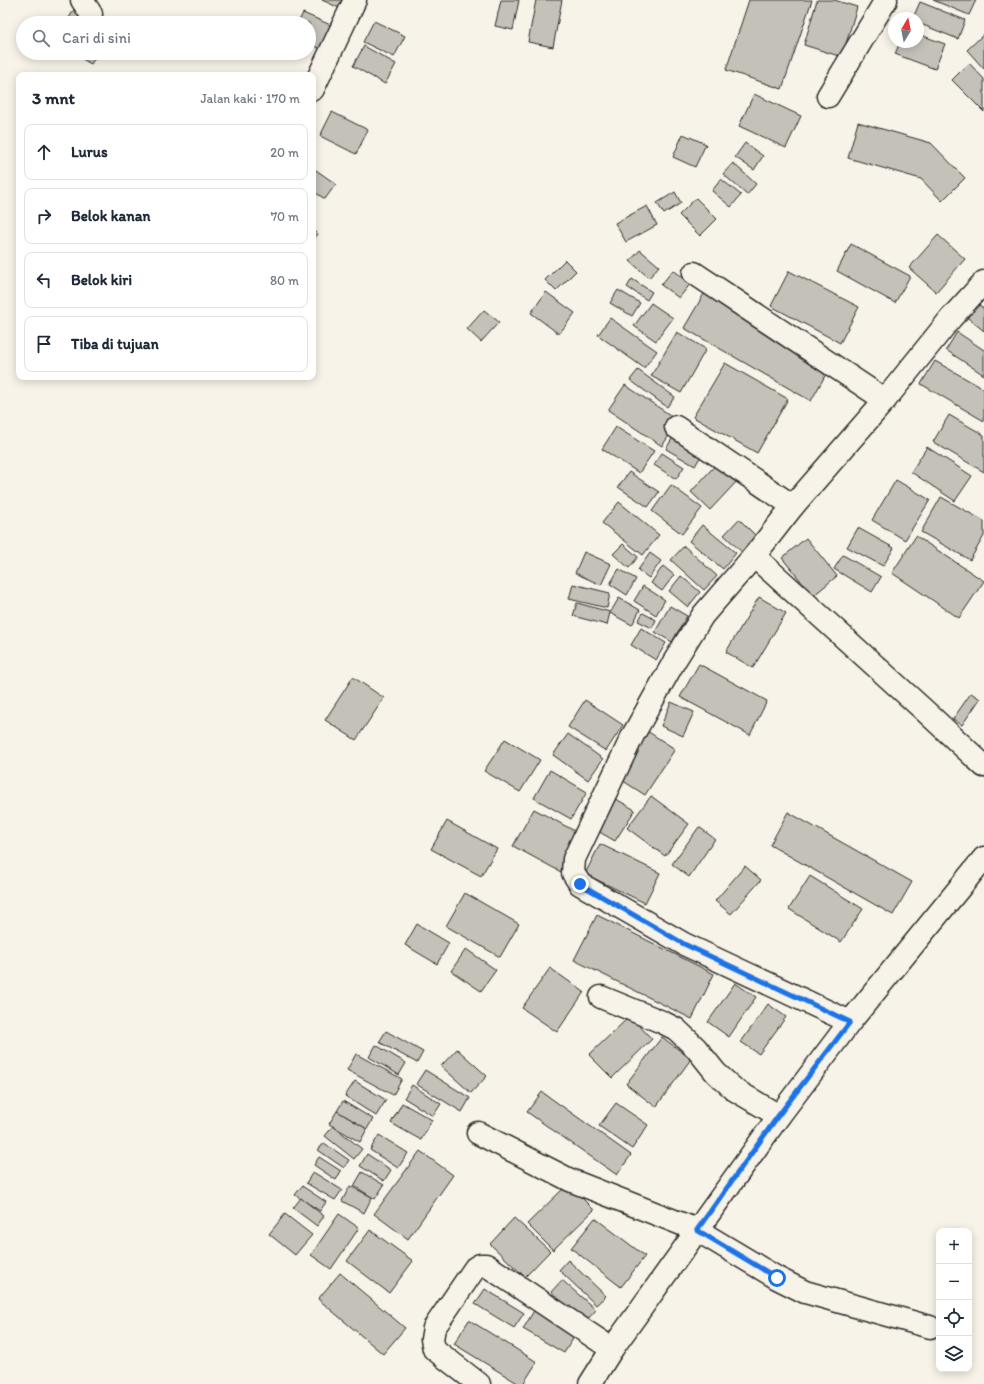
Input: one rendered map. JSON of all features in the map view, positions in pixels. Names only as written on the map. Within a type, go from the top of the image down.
[{"type":"street","points":[[316,83],[356,0]]},
{"type":"street","points":[[828,96],[886,0]]},
{"type":"street","points":[[694,273],[885,400]]},
{"type":"street","points":[[850,1022],[684,944],[580,884],[573,873],[574,859],[633,735],[702,615],[754,556],[793,506],[885,400],[951,318],[984,282]]},
{"type":"street","points":[[676,427],[793,506]]},
{"type":"street","points":[[754,556],[984,766]]},
{"type":"street","points":[[590,1384],[612,1349],[778,1116],[850,1022],[984,858]]},
{"type":"street","points":[[601,997],[676,1029],[696,1048],[716,1074],[735,1090],[778,1116]]},
{"type":"street","points":[[478,1133],[570,1180],[697,1230],[777,1278],[805,1292],[930,1328]]},
{"type":"street","points":[[480,1384],[434,1349],[432,1339],[434,1328],[475,1268],[480,1265],[486,1265],[612,1349]]},
{"type":"building","points":[[322,0],[351,0],[346,11]]},
{"type":"building","points":[[501,0],[519,0],[513,30],[495,26]]},
{"type":"building","points":[[536,0],[562,0],[553,47],[528,42]]},
{"type":"building","points":[[749,0],[812,0],[782,89],[726,70]]},
{"type":"building","points":[[817,0],[834,0],[857,7],[842,57],[804,45]]},
{"type":"building","points":[[933,0],[976,0],[969,15]]},
{"type":"building","points":[[920,2],[965,20],[958,39],[924,25],[924,12],[916,12]]},
{"type":"building","points":[[75,8],[88,16],[70,16]]},
{"type":"building","points":[[303,13],[310,16],[302,16]]},
{"type":"building","points":[[316,19],[333,26],[323,50],[316,47]]},
{"type":"building","points":[[374,21],[405,36],[394,57],[363,42]]},
{"type":"building","points":[[984,34],[984,69],[967,50]]},
{"type":"building","points":[[924,36],[945,44],[935,69],[895,54],[898,48],[924,48]]},
{"type":"building","points":[[364,46],[396,64],[385,84],[353,66]]},
{"type":"building","points":[[84,60],[94,60],[91,64]]},
{"type":"building","points":[[969,63],[984,79],[984,112],[952,80]]},
{"type":"building","points":[[754,94],[801,116],[786,148],[739,126]]},
{"type":"building","points":[[332,112],[368,130],[356,154],[320,136]]},
{"type":"building","points":[[858,122],[931,143],[965,178],[942,201],[921,179],[848,158]]},
{"type":"building","points":[[683,134],[706,144],[695,167],[673,157]]},
{"type":"building","points":[[745,143],[763,156],[754,170],[735,157]]},
{"type":"building","points":[[733,163],[756,184],[747,195],[723,174]]},
{"type":"building","points":[[316,170],[336,184],[325,199],[316,193]]},
{"type":"building","points":[[721,179],[741,195],[731,207],[712,191]]},
{"type":"building","points":[[675,192],[681,203],[664,214],[657,203]]},
{"type":"building","points":[[696,198],[717,219],[700,236],[679,215]]},
{"type":"building","points":[[647,206],[657,225],[626,242],[615,223]]},
{"type":"building","points":[[938,235],[965,259],[936,292],[909,268]]},
{"type":"building","points":[[851,244],[910,276],[895,303],[837,271]]},
{"type":"building","points":[[640,250],[659,266],[649,278],[630,261]]},
{"type":"building","points":[[565,260],[576,271],[556,291],[545,280]]},
{"type":"building","points":[[673,270],[691,283],[679,298],[661,285]]},
{"type":"building","points":[[789,271],[859,307],[840,343],[771,306]]},
{"type":"building","points":[[632,279],[652,292],[647,300],[627,287]]},
{"type":"building","points":[[618,290],[640,303],[632,316],[610,303]]},
{"type":"building","points":[[546,292],[575,313],[559,334],[531,313]]},
{"type":"building","points":[[705,292],[831,365],[811,401],[684,328]]},
{"type":"building","points":[[973,300],[984,309],[984,331],[963,314]]},
{"type":"building","points":[[651,303],[673,318],[656,341],[634,326]]},
{"type":"building","points":[[484,310],[499,322],[481,342],[467,329]]},
{"type":"building","points":[[610,318],[657,351],[644,368],[598,335]]},
{"type":"building","points":[[677,332],[706,349],[681,393],[651,376]]},
{"type":"building","points":[[957,332],[984,350],[984,375],[946,350]]},
{"type":"building","points":[[935,361],[984,389],[984,421],[921,384]]},
{"type":"building","points":[[725,363],[788,399],[757,453],[693,417]]},
{"type":"building","points":[[638,370],[675,397],[667,407],[630,380]]},
{"type":"building","points":[[625,385],[679,421],[662,446],[608,410]]},
{"type":"building","points":[[949,415],[984,435],[984,472],[933,442]]},
{"type":"building","points":[[616,427],[654,451],[639,473],[602,449]]},
{"type":"building","points":[[676,432],[705,449],[695,466],[666,449]]},
{"type":"building","points":[[927,447],[972,476],[955,501],[911,472]]},
{"type":"building","points":[[662,453],[684,467],[676,479],[654,465]]},
{"type":"building","points":[[719,461],[739,479],[710,510],[691,492]]},
{"type":"building","points":[[629,472],[659,492],[648,507],[618,487]]},
{"type":"building","points":[[896,480],[930,500],[905,540],[872,520]]},
{"type":"building","points":[[671,485],[702,508],[682,534],[652,511]]},
{"type":"building","points":[[941,497],[984,521],[984,536],[970,560],[921,532]]},
{"type":"building","points":[[619,502],[659,535],[643,555],[602,523]]},
{"type":"building","points":[[739,519],[760,540],[745,555],[724,535]]},
{"type":"building","points":[[702,525],[736,553],[723,569],[689,541]]},
{"type":"building","points":[[858,528],[894,548],[883,566],[847,547]]},
{"type":"building","points":[[916,536],[984,581],[959,618],[892,573]]},
{"type":"building","points":[[806,538],[837,576],[813,596],[782,558]]},
{"type":"building","points":[[623,544],[638,557],[629,568],[613,554]]},
{"type":"building","points":[[684,546],[717,576],[704,590],[671,560]]},
{"type":"building","points":[[584,552],[611,564],[601,585],[575,573]]},
{"type":"building","points":[[650,553],[661,561],[649,578],[638,570]]},
{"type":"building","points":[[843,555],[881,577],[872,592],[834,569]]},
{"type":"building","points":[[663,566],[674,575],[662,591],[651,583]]},
{"type":"building","points":[[619,569],[636,579],[627,595],[610,584]]},
{"type":"building","points":[[681,576],[700,592],[688,607],[669,591]]},
{"type":"building","points":[[573,584],[610,593],[607,608],[569,599]]},
{"type":"building","points":[[643,586],[665,600],[656,615],[634,601]]},
{"type":"building","points":[[759,597],[786,613],[753,668],[726,652]]},
{"type":"building","points":[[619,598],[640,610],[632,625],[610,613]]},
{"type":"building","points":[[577,603],[610,612],[607,625],[573,616]]},
{"type":"building","points":[[670,606],[687,616],[672,642],[655,632]]},
{"type":"building","points":[[643,613],[656,620],[652,628],[638,621]]},
{"type":"building","points":[[641,628],[666,643],[656,660],[631,645]]},
{"type":"building","points":[[699,664],[767,701],[750,735],[680,697]]},
{"type":"building","points":[[353,677],[384,698],[356,740],[325,720]]},
{"type":"building","points":[[971,693],[980,699],[962,725],[953,719]]},
{"type":"building","points":[[585,700],[623,725],[606,751],[568,727]]},
{"type":"building","points":[[671,702],[694,712],[683,736],[661,726]]},
{"type":"building","points":[[647,731],[675,749],[645,795],[617,777]]},
{"type":"building","points":[[568,734],[603,759],[588,780],[553,755]]},
{"type":"building","points":[[505,739],[540,760],[520,792],[484,771]]},
{"type":"building","points":[[550,770],[587,792],[571,819],[534,798]]},
{"type":"building","points":[[651,796],[689,824],[665,856],[627,828]]},
{"type":"building","points":[[616,799],[635,810],[615,841],[596,830]]},
{"type":"building","points":[[534,809],[582,835],[561,872],[513,846]]},
{"type":"building","points":[[788,812],[912,882],[893,915],[770,845]]},
{"type":"building","points":[[447,821],[497,849],[481,876],[431,849]]},
{"type":"building","points":[[699,827],[715,839],[689,877],[672,864]]},
{"type":"building","points":[[600,844],[660,873],[645,903],[585,874]]},
{"type":"building","points":[[745,866],[761,880],[731,914],[715,901]]},
{"type":"building","points":[[810,876],[863,909],[841,942],[789,909]]},
{"type":"building","points":[[465,893],[519,924],[500,957],[446,926]]},
{"type":"building","points":[[597,915],[714,974],[692,1019],[574,960]]},
{"type":"building","points":[[417,924],[449,943],[437,964],[405,945]]},
{"type":"building","points":[[466,949],[496,970],[481,991],[451,971]]},
{"type":"building","points":[[550,968],[584,992],[557,1032],[522,1008]]},
{"type":"building","points":[[735,983],[756,997],[729,1037],[708,1022]]},
{"type":"building","points":[[768,1004],[786,1017],[759,1054],[741,1042]]},
{"type":"building","points":[[630,1016],[652,1039],[612,1078],[589,1055]]},
{"type":"building","points":[[386,1031],[423,1052],[417,1063],[379,1042]]},
{"type":"building","points":[[662,1037],[691,1059],[656,1107],[626,1084]]},
{"type":"building","points":[[376,1045],[406,1063],[399,1075],[369,1057]]},
{"type":"building","points":[[457,1049],[487,1076],[471,1093],[441,1066]]},
{"type":"building","points":[[356,1054],[402,1079],[393,1095],[347,1070]]},
{"type":"building","points":[[425,1070],[470,1098],[462,1112],[416,1084]]},
{"type":"building","points":[[355,1081],[386,1100],[376,1116],[345,1096]]},
{"type":"building","points":[[412,1085],[441,1104],[433,1116],[404,1098]]},
{"type":"building","points":[[542,1092],[631,1155],[617,1175],[527,1112]]},
{"type":"building","points":[[343,1101],[373,1119],[367,1129],[337,1111]]},
{"type":"building","points":[[402,1103],[432,1120],[421,1140],[391,1123]]},
{"type":"building","points":[[616,1103],[648,1125],[632,1149],[599,1126]]},
{"type":"building","points":[[337,1111],[367,1129],[360,1142],[329,1124]]},
{"type":"building","points":[[333,1126],[362,1149],[354,1159],[325,1136]]},
{"type":"building","points":[[379,1135],[408,1153],[398,1168],[370,1150]]},
{"type":"building","points":[[324,1143],[349,1160],[344,1168],[318,1150]]},
{"type":"building","points":[[420,1151],[453,1175],[408,1239],[374,1214]]},
{"type":"building","points":[[367,1154],[391,1170],[384,1181],[360,1166]]},
{"type":"building","points":[[319,1157],[341,1171],[336,1180],[314,1165]]},
{"type":"building","points":[[313,1172],[342,1190],[335,1200],[306,1183]]},
{"type":"building","points":[[362,1172],[384,1185],[375,1199],[354,1186]]},
{"type":"building","points":[[568,1184],[594,1210],[553,1250],[527,1224]]},
{"type":"building","points":[[302,1186],[326,1202],[320,1211],[295,1195]]},
{"type":"building","points":[[350,1186],[372,1197],[364,1213],[342,1201]]},
{"type":"building","points":[[301,1198],[324,1216],[317,1226],[293,1208]]},
{"type":"building","points":[[285,1214],[312,1235],[295,1255],[269,1234]]},
{"type":"building","points":[[339,1214],[359,1228],[331,1269],[311,1255]]},
{"type":"building","points":[[514,1218],[550,1251],[525,1277],[490,1244]]},
{"type":"building","points":[[595,1218],[645,1256],[621,1287],[571,1248]]},
{"type":"building","points":[[370,1230],[413,1261],[389,1293],[347,1261]]},
{"type":"building","points":[[568,1260],[606,1296],[596,1305],[559,1270]]},
{"type":"building","points":[[340,1273],[405,1328],[383,1354],[318,1299]]},
{"type":"building","points":[[562,1280],[596,1310],[585,1322],[551,1292]]},
{"type":"building","points":[[485,1289],[524,1313],[514,1328],[475,1304]]},
{"type":"building","points":[[535,1309],[576,1334],[564,1353],[523,1329]]},
{"type":"building","points":[[469,1320],[537,1362],[523,1384],[519,1384],[454,1344]]},
{"type":"route","points":[[580,884],[684,944],[850,1022],[778,1116],[697,1230],[777,1278]]}]
